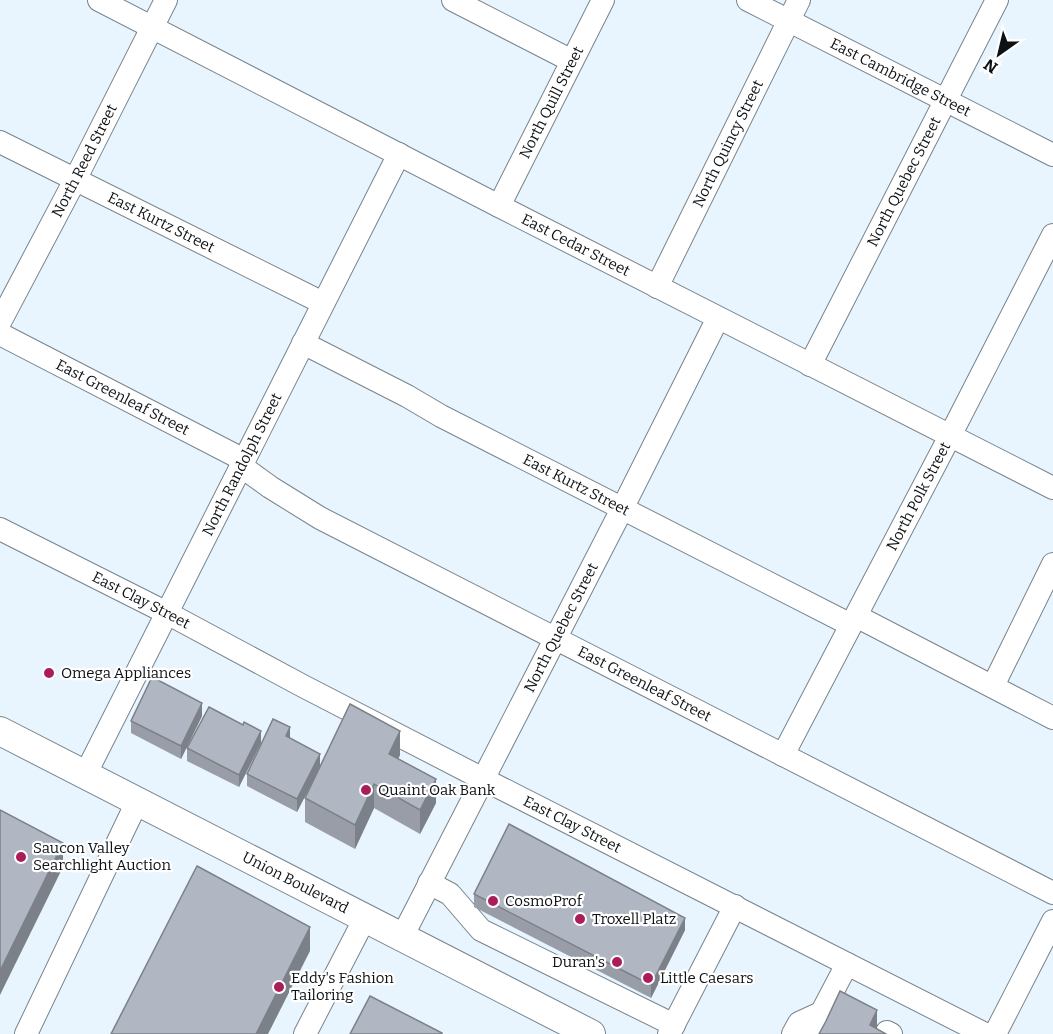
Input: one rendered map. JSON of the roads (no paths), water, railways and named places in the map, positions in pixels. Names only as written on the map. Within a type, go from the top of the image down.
[{"type":"main road","name":"Union Boulevard","points":[[0,731],[402,937],[573,1030]]},
{"type":"street","name":"East Cedar Street","points":[[99,0],[1053,488]]},
{"type":"street","name":"North Reed Street","points":[[0,322],[166,0]]},
{"type":"street","points":[[453,0],[572,61]]},
{"type":"street","name":"North Quill Street","points":[[499,206],[603,0]]},
{"type":"street","name":"East Cambridge Street","points":[[748,0],[1053,154]]},
{"type":"street","name":"North Quincy Street","points":[[657,287],[799,0]]},
{"type":"street","name":"North Quebec Street","points":[[810,365],[997,0]]},
{"type":"street","name":"East Kurtz Street","points":[[0,142],[323,303]]},
{"type":"street","name":"North Randolph Street","points":[[85,775],[399,154]]},
{"type":"street","name":"North Polk Street","points":[[783,755],[1053,235]]},
{"type":"street","name":"North Quebec Street","points":[[402,937],[718,318]]},
{"type":"street","name":"East Greenleaf Street","points":[[0,334],[242,463],[270,487],[320,518],[1053,893]]},
{"type":"street","name":"East Kurtz Street","points":[[303,343],[622,509],[993,686],[1053,718]]},
{"type":"street","name":"East Clay Street","points":[[0,529],[985,1034]]},
{"type":"street","points":[[993,686],[1053,564]]},
{"type":"street","points":[[26,1034],[136,802]]},
{"type":"street","points":[[429,883],[450,894],[481,930],[672,1030],[735,906]]},
{"type":"street","points":[[305,1034],[365,918]]},
{"type":"street","points":[[995,1034],[1053,921]]},
{"type":"street","points":[[813,1028],[847,964]]},
{"type":"place","name":"Omega Appliances","points":[[49,673]]},
{"type":"place","name":"Quaint Oak Bank","points":[[366,790]]},
{"type":"place","name":"Saucon Valley Searchlight Auction","points":[[21,857]]},
{"type":"place","name":"CosmoProf","points":[[493,901]]},
{"type":"place","name":"Troxell Platz","points":[[580,919]]},
{"type":"place","name":"Duran's","points":[[617,962]]},
{"type":"place","name":"Little Caesars","points":[[648,978]]},
{"type":"place","name":"Eddy's Fashion Tailoring","points":[[279,987]]}]
